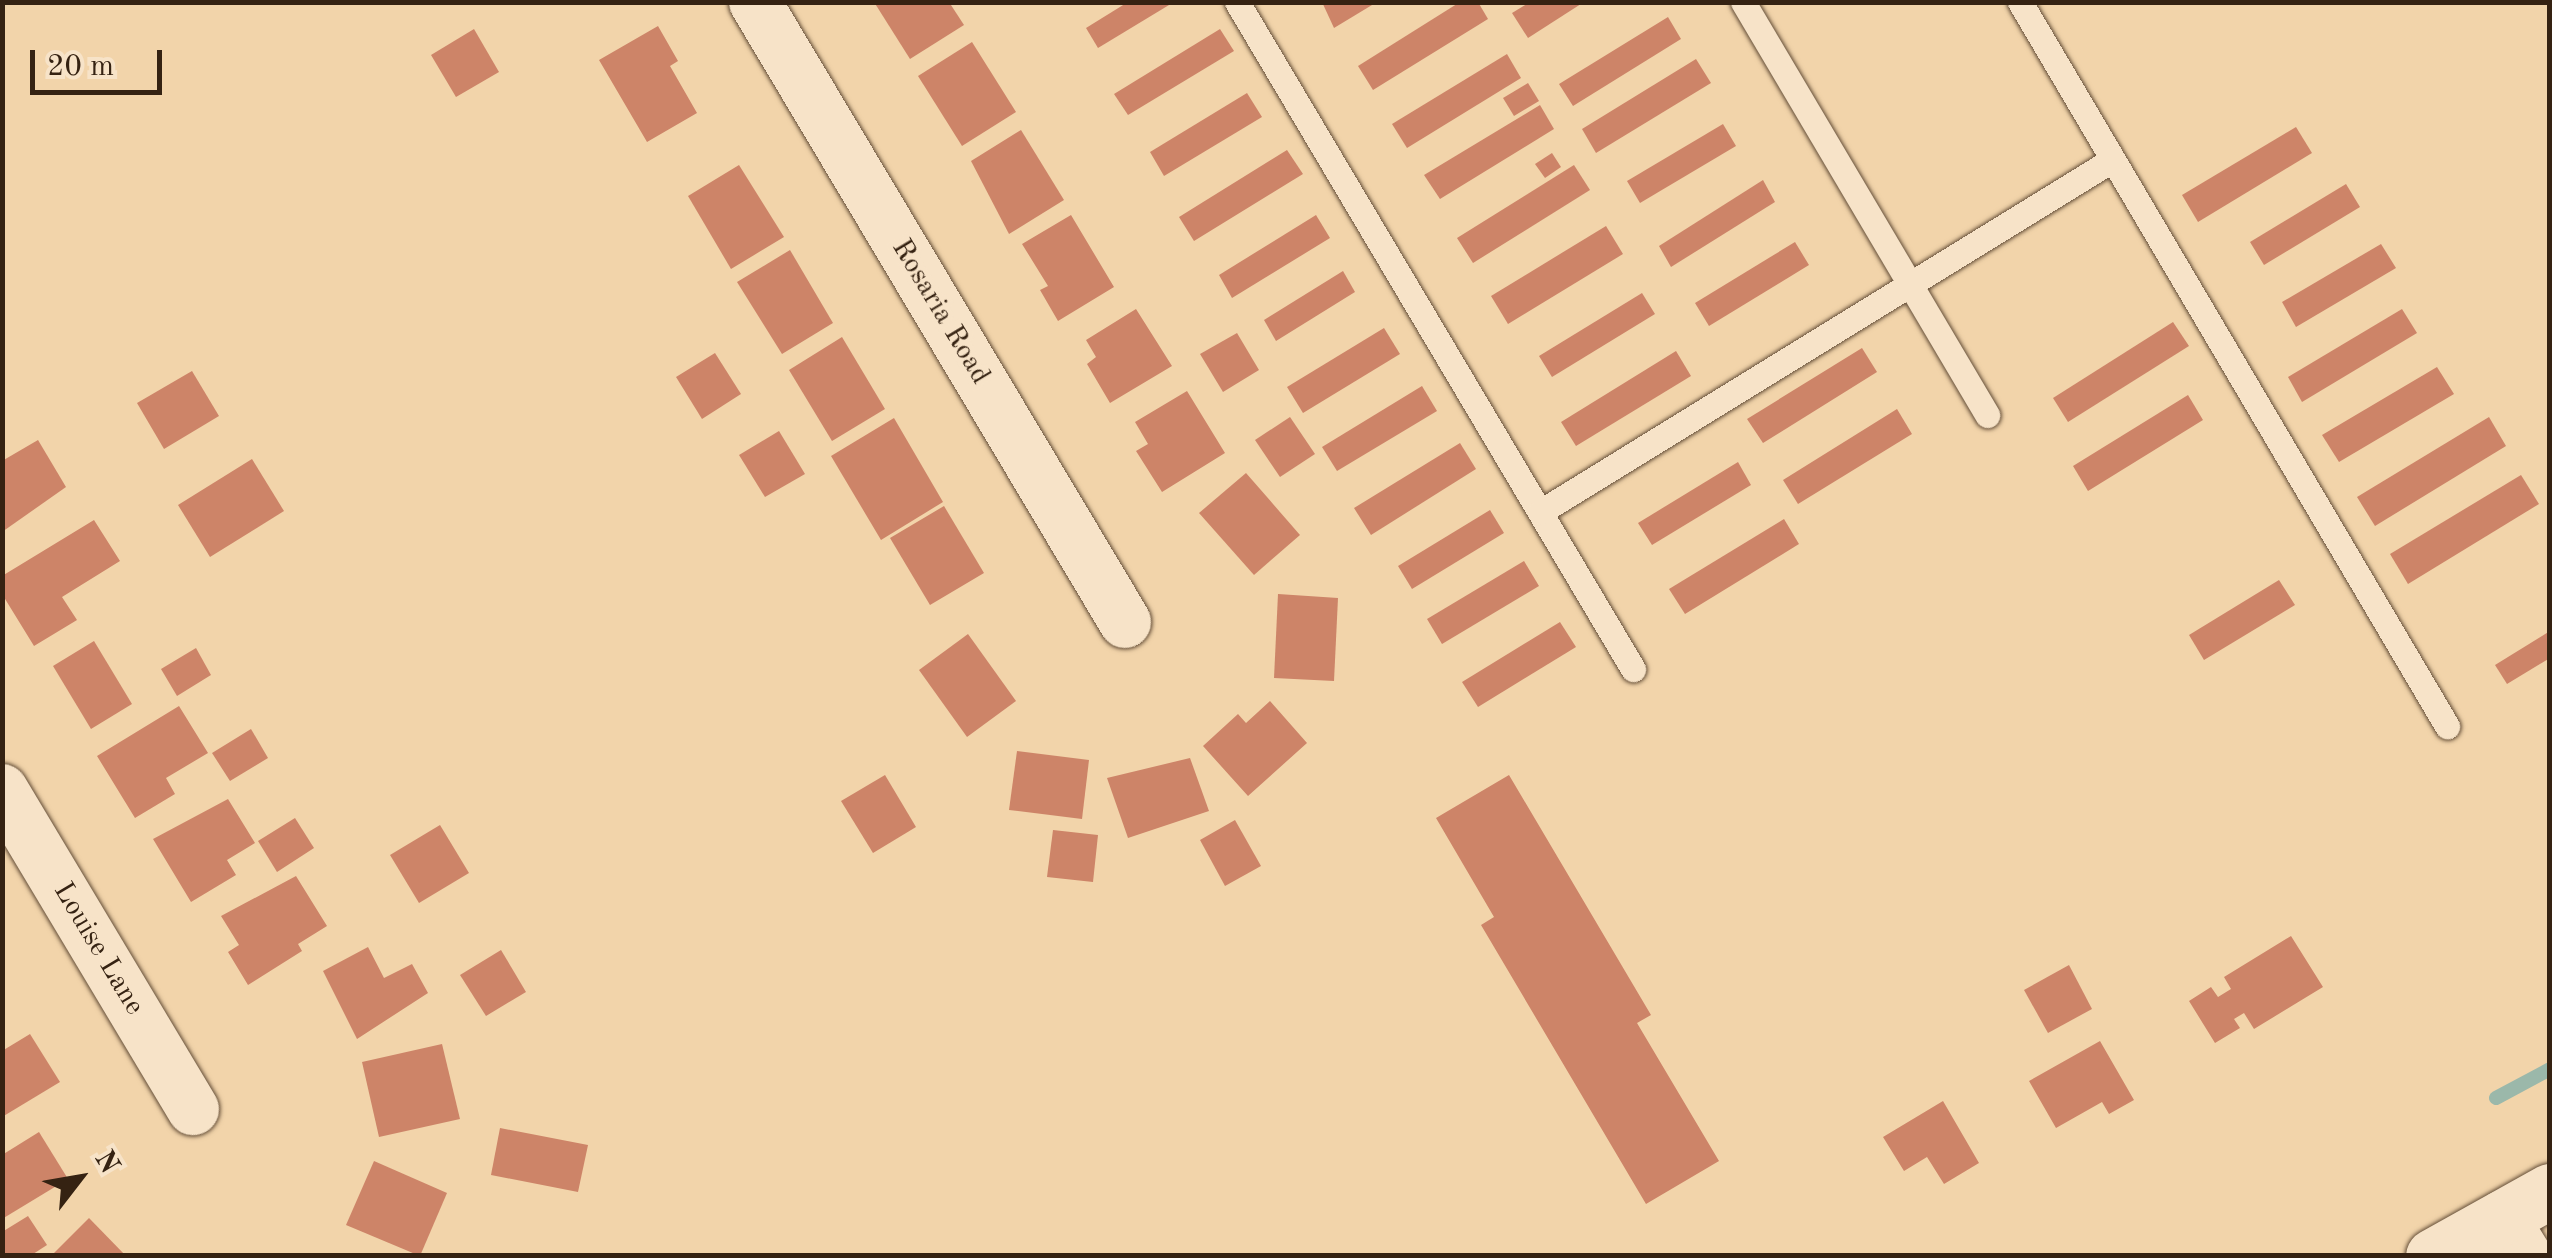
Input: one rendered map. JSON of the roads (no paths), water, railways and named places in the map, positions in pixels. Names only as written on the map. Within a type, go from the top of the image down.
[{"type":"main road","points":[[2433,1256],[2514,1236],[2550,1190]]},
{"type":"street","name":"Rosaria Road","points":[[755,2],[1125,622]]},
{"type":"street","name":"Louise Lane","points":[[2,790],[193,1109]]},
{"type":"lane","points":[[1237,2],[1633,669]]},
{"type":"lane","points":[[1743,2],[1986,416]]},
{"type":"lane","points":[[2020,2],[2448,726]]},
{"type":"lane","points":[[1540,512],[2112,160]]},
{"type":"waterway","points":[[2496,1098],[2550,1069]]}]
